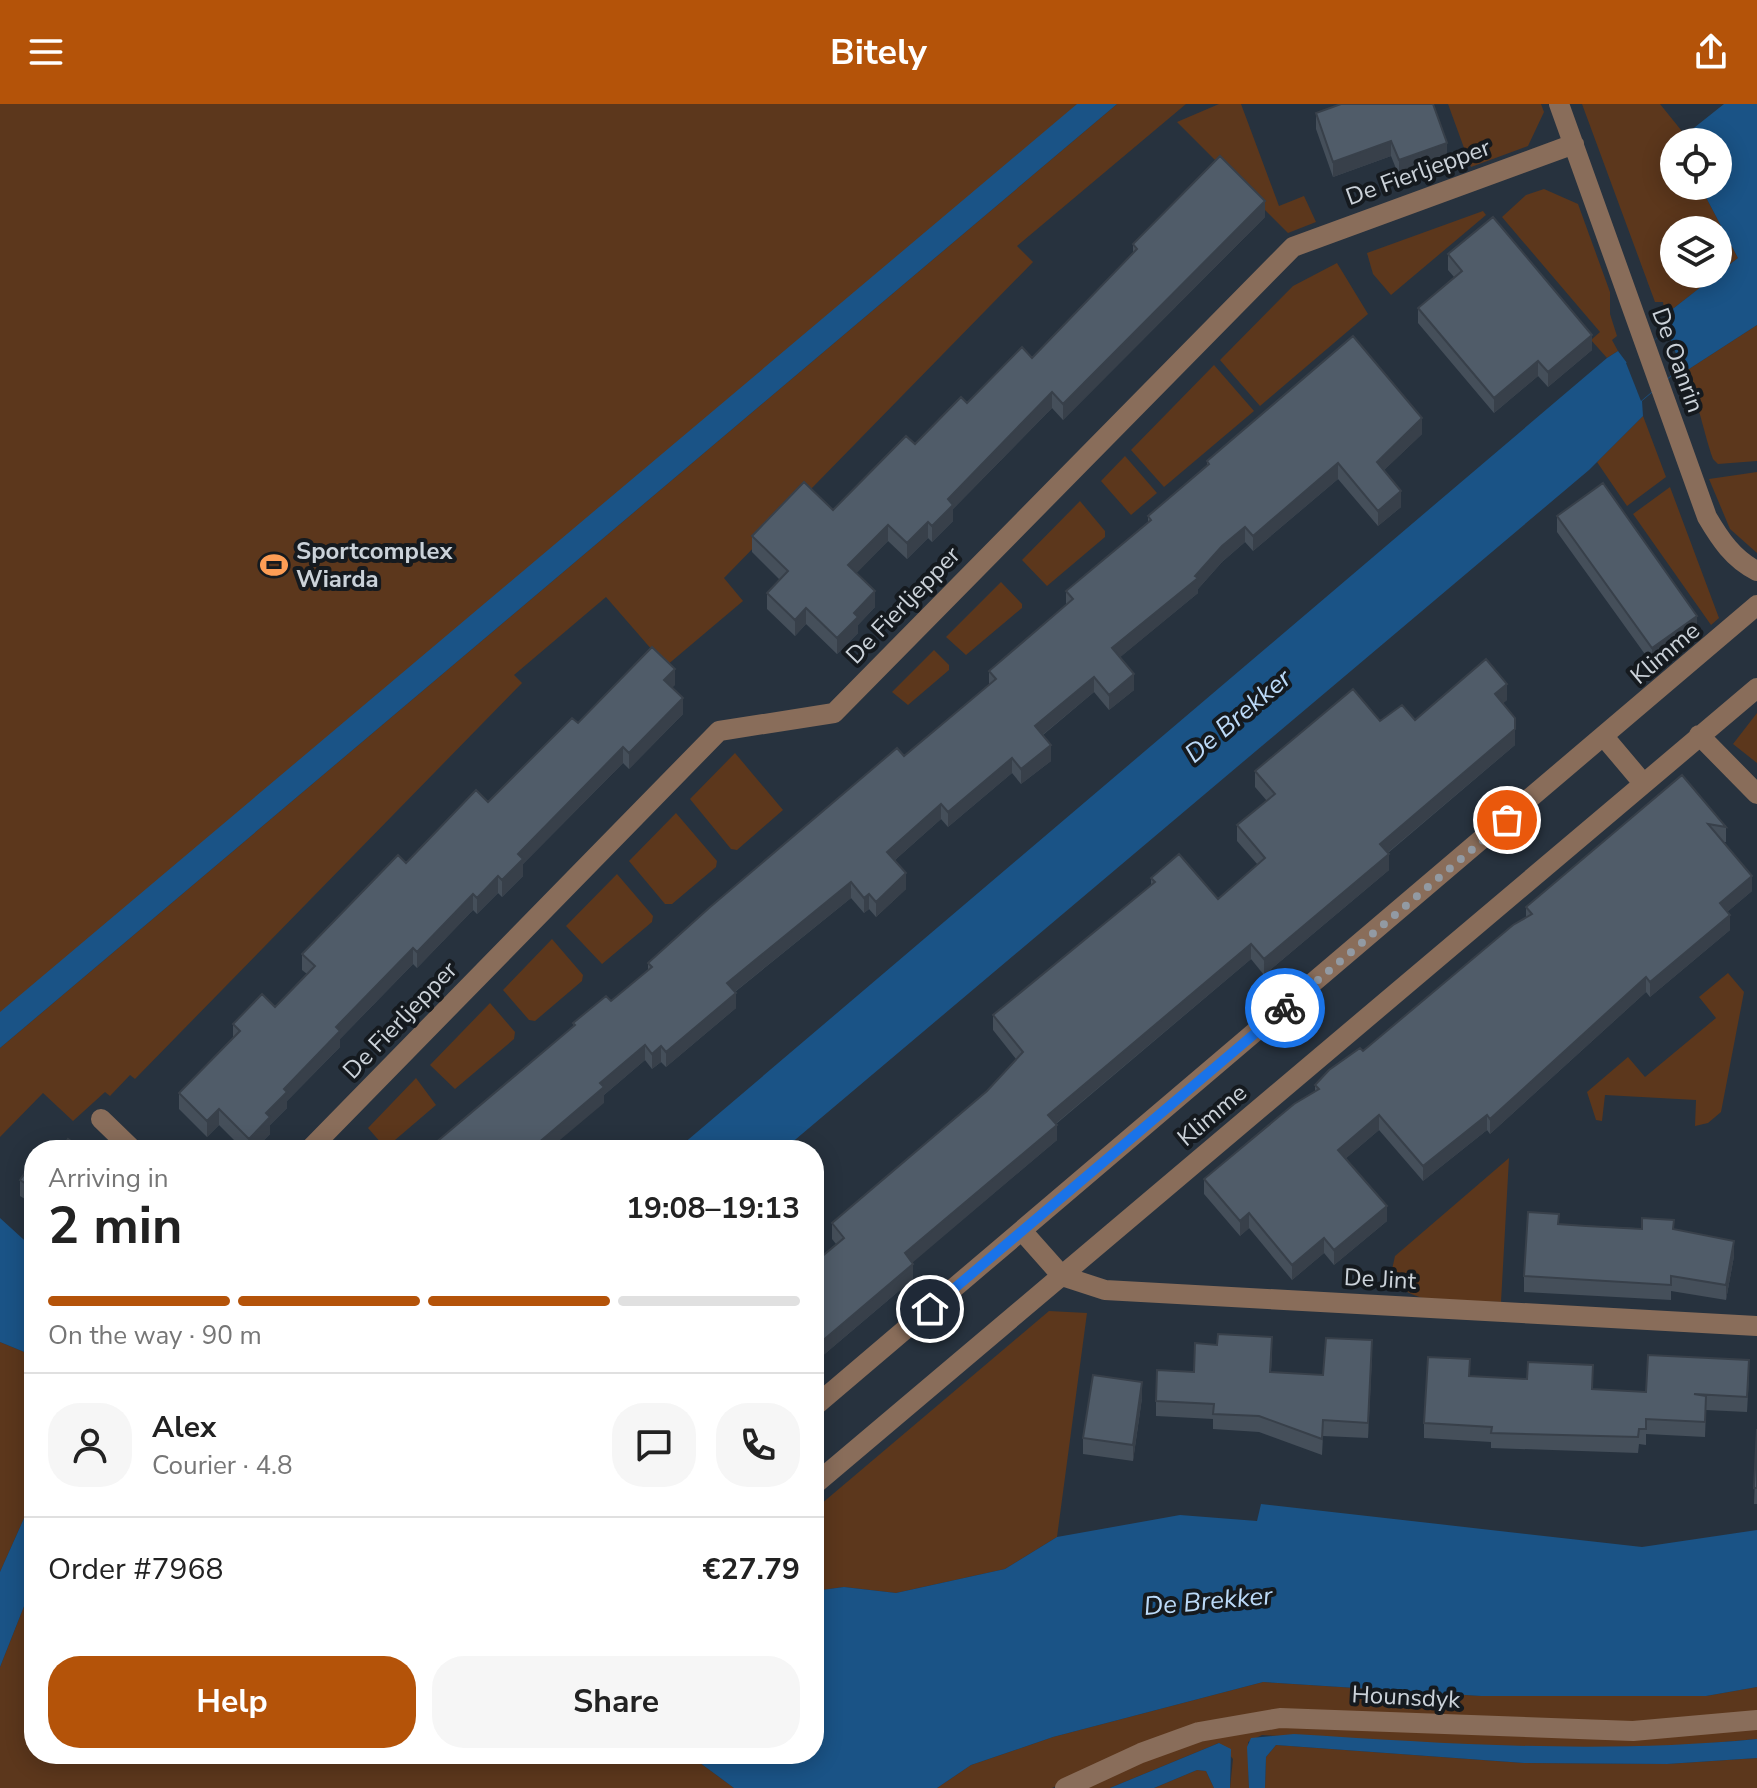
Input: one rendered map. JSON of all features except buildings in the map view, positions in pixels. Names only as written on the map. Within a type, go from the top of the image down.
[{"type":"street","name":"De Oanrin","points":[[1559,104],[1707,517],[1721,541],[1738,559],[1757,571]]},
{"type":"street","name":"De Fierljepper","points":[[319,1140],[719,731],[834,713],[1293,247],[1574,144]]},
{"type":"street","name":"Klimme","points":[[824,1399],[1605,738],[1757,605]]},
{"type":"street","name":"Klimme","points":[[824,1477],[1757,688]]},
{"type":"street","points":[[1699,735],[1757,794]]},
{"type":"street","points":[[1605,738],[1643,783]]},
{"type":"street","points":[[101,1119],[123,1140]]},
{"type":"street","points":[[1022,1231],[1062,1276]]},
{"type":"street","name":"De Jint","points":[[1062,1276],[1105,1290],[1757,1326]]},
{"type":"street","name":"Hounsdyk","points":[[1065,1788],[1141,1753],[1199,1732],[1280,1718],[1633,1731],[1757,1720]]},
{"type":"shaded area","name":"Sportcomplex Wiarda","points":[[0,104],[1097,104],[0,1027]]},
{"type":"shaded area","points":[[1117,104],[1186,104],[1017,246],[1033,262],[724,578],[743,601],[666,666],[606,597],[514,675],[522,683],[135,1079],[130,1075],[110,1096],[105,1092],[73,1121],[43,1093],[0,1137],[0,1048]]},
{"type":"shaded area","points":[[1219,104],[1241,104],[1279,206],[1304,196],[1316,222],[1288,233],[1177,122]]},
{"type":"shaded area","points":[[1448,104],[1541,104],[1544,112],[1528,146],[1471,167]]},
{"type":"shaded area","points":[[1582,104],[1660,104],[1679,128],[1660,128],[1660,200],[1707,200],[1716,216],[1660,216],[1660,288],[1700,288],[1665,315],[1663,302],[1655,302]]},
{"type":"shaded area","points":[[1544,189],[1578,204],[1610,292],[1610,314],[1617,336],[1612,340],[1618,351],[1607,358],[1591,340],[1600,332],[1502,217],[1526,195]]},
{"type":"shaded area","points":[[1483,211],[1486,215],[1391,295],[1373,274],[1367,253]]},
{"type":"shaded area","points":[[1732,247],[1738,258],[1732,263]]},
{"type":"shaded area","points":[[1337,263],[1368,314],[1260,406],[1220,360],[1293,286]]},
{"type":"shaded area","points":[[1757,325],[1757,461],[1718,464],[1713,459],[1696,400],[1681,368],[1689,369]]},
{"type":"shaded area","points":[[1214,365],[1254,411],[1164,487],[1131,450]]},
{"type":"shaded area","points":[[1643,416],[1666,477],[1627,506],[1597,462]]},
{"type":"shaded area","points":[[1125,456],[1157,493],[1131,515],[1101,481]]},
{"type":"shaded area","points":[[1757,472],[1757,553],[1730,529],[1709,479]]},
{"type":"shaded area","points":[[1670,487],[1719,618],[1711,625],[1633,514]]},
{"type":"shaded area","points":[[1080,501],[1105,531],[1105,537],[1047,586],[1022,560]]},
{"type":"shaded area","points":[[1001,582],[1022,604],[1022,608],[966,655],[946,637]]},
{"type":"shaded area","points":[[934,650],[949,665],[949,670],[908,705],[892,692]]},
{"type":"shaded area","points":[[1757,713],[1757,763],[1733,744]]},
{"type":"shaded area","points":[[735,753],[783,810],[737,850],[731,849],[690,799]]},
{"type":"shaded area","points":[[676,813],[717,861],[716,867],[672,904],[665,904],[629,861]]},
{"type":"shaded area","points":[[617,874],[653,916],[652,922],[602,964],[566,926]]},
{"type":"shaded area","points":[[552,939],[583,975],[582,981],[535,1021],[529,1020],[503,990]]},
{"type":"shaded area","points":[[1728,973],[1744,992],[1721,1112],[1708,1123],[1695,1126],[1696,1100],[1605,1095],[1602,1121],[1596,1120],[1587,1092],[1628,1057],[1645,1077],[1716,1018],[1699,997]]},
{"type":"shaded area","points":[[490,1003],[515,1032],[514,1039],[455,1089],[430,1065]]},
{"type":"shaded area","points":[[416,1078],[436,1105],[395,1140],[378,1140],[368,1128]]},
{"type":"shaded area","points":[[1509,1158],[1501,1302],[1439,1301],[1410,1293],[1399,1285],[1391,1274],[1395,1256]]},
{"type":"shaded area","points":[[1049,1311],[1087,1313],[1057,1537],[1005,1569],[896,1593],[844,1587],[824,1590],[824,1502]]},
{"type":"shaded area","points":[[0,1342],[24,1352],[24,1518],[0,1572]]},
{"type":"shaded area","points":[[24,1606],[24,1764],[702,1764],[734,1788],[0,1788],[0,1667]]},
{"type":"shaded area","points":[[1263,1682],[1481,1696],[1706,1696],[1757,1687],[1757,1714],[1634,1724],[1279,1712],[1090,1771],[1052,1788],[937,1788],[971,1765],[1053,1737]]},
{"type":"shaded area","points":[[1260,1727],[1757,1728],[1757,1739],[1679,1746],[1522,1749],[1262,1735],[1248,1742],[1249,1788],[1230,1788],[1233,1759],[1219,1743],[1110,1788],[1081,1788],[1174,1748]]},
{"type":"shaded area","points":[[1276,1745],[1524,1763],[1667,1764],[1757,1758],[1757,1788],[1265,1788],[1266,1757]]},
{"type":"shaded area","points":[[1197,1770],[1206,1771],[1214,1788],[1154,1788]]},
{"type":"water","points":[[1077,104],[1117,104],[0,1048],[0,1012]]},
{"type":"water","name":"De Brekker","points":[[1724,104],[1757,104],[1757,325],[1689,369],[1681,368],[1642,401],[1643,416],[1589,470],[795,1140],[688,1140],[1607,358],[1618,351],[1627,363],[1666,330],[1665,315],[1700,288],[1732,288],[1732,263],[1738,258],[1732,247],[1732,216],[1716,216],[1707,200],[1732,200],[1732,128],[1694,128]]},
{"type":"water","points":[[0,1218],[24,1240],[24,1352],[0,1342]]},
{"type":"water","name":"De Brekker","points":[[1261,1504],[1642,1547],[1757,1530],[1757,1687],[1706,1696],[1481,1696],[1263,1682],[1053,1737],[971,1765],[937,1788],[734,1788],[702,1764],[824,1764],[824,1590],[844,1587],[896,1593],[1005,1569],[1057,1537],[1180,1515],[1257,1521]]},
{"type":"water","points":[[24,1518],[24,1606],[0,1667],[0,1572]]},
{"type":"water","points":[[1294,1734],[1583,1747],[1757,1739],[1757,1758],[1667,1764],[1524,1763],[1276,1745],[1266,1757],[1265,1788],[1249,1788],[1247,1747],[1251,1738]]},
{"type":"water","points":[[1219,1743],[1231,1749],[1230,1788],[1214,1788],[1206,1771],[1197,1770],[1154,1788],[1110,1788]]},
{"type":"pier","points":[[1667,330],[1681,367],[1641,401],[1626,363]]},
{"type":"way so far","points":[[1285,1008],[1507,820]]},
{"type":"place","name":"Sportcomplex Wiarda","points":[[274,565]]},
{"type":"route","points":[[930,1309],[1285,1008]]}]
